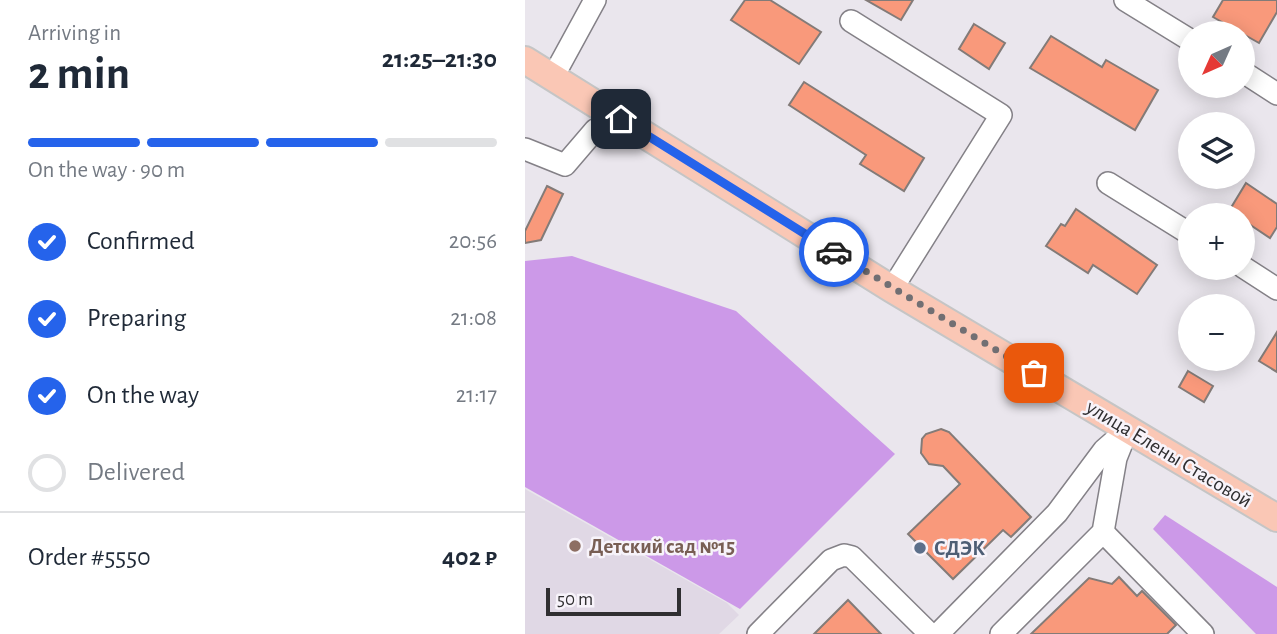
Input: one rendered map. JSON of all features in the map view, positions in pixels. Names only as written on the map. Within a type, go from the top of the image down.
[{"type":"main road","name":"улица Елены Стасовой","points":[[525,60],[892,289],[1277,518]]},
{"type":"street","points":[[553,77],[595,0]]},
{"type":"street","points":[[1125,0],[1178,33]]},
{"type":"street","points":[[851,21],[1001,115],[892,289]]},
{"type":"street","points":[[1255,80],[1277,94]]},
{"type":"street","points":[[525,149],[565,165],[595,130]]},
{"type":"street","points":[[1108,183],[1178,227]]},
{"type":"street","points":[[1255,275],[1277,289]]},
{"type":"street","points":[[938,634],[1057,513],[1104,450],[1128,429]]},
{"type":"street","points":[[1001,634],[1103,532],[1116,458],[1128,429]]},
{"type":"street","points":[[1103,532],[1197,632]]},
{"type":"street","points":[[758,634],[831,561],[844,555],[852,557],[930,634]]},
{"type":"shaded area","points":[[572,256],[736,311],[895,454],[740,609],[525,487],[525,261]]},
{"type":"shaded area","name":"Детский сад №15","points":[[525,489],[727,603],[739,615],[719,634],[525,634]]},
{"type":"shaded area","points":[[1165,515],[1277,587],[1277,634],[1256,634],[1153,529]]},
{"type":"building","points":[[745,0],[770,0],[821,32],[799,64],[731,20]]},
{"type":"building","points":[[866,0],[913,0],[901,20]]},
{"type":"building","points":[[1223,0],[1277,0],[1277,12],[1259,43],[1255,41],[1255,21],[1220,21],[1213,17]]},
{"type":"building","points":[[974,24],[1005,43],[989,69],[959,49]]},
{"type":"building","points":[[1051,36],[1102,67],[1106,60],[1158,90],[1135,130],[1030,68]]},
{"type":"building","points":[[804,82],[924,158],[904,191],[860,164],[866,155],[789,105]]},
{"type":"building","points":[[547,186],[563,194],[541,240],[525,243],[525,231]]},
{"type":"building","points":[[1242,189],[1255,189],[1277,204],[1277,227],[1270,238],[1255,228],[1255,203],[1234,203]]},
{"type":"building","points":[[1076,209],[1157,265],[1137,294],[1093,265],[1088,273],[1046,246],[1061,224],[1065,226]]},
{"type":"building","points":[[1277,332],[1277,372],[1259,361]]},
{"type":"building","points":[[1188,371],[1213,386],[1204,402],[1179,387]]},
{"type":"building","points":[[941,429],[949,432],[1031,517],[1011,537],[1003,530],[953,579],[908,534],[960,484],[943,466],[929,464],[921,453],[922,439],[926,434]]},
{"type":"building","points":[[1119,577],[1137,596],[1142,591],[1176,625],[1167,634],[1031,634],[1089,578],[1112,584]]},
{"type":"building","points":[[848,600],[881,634],[814,634]]},
{"type":"way so far","points":[[834,252],[1034,373]]},
{"type":"place","name":"Детский сад №15","points":[[575,546]]},
{"type":"place","name":"СДЭК","points":[[920,548]]},
{"type":"route","points":[[621,119],[834,252]]}]
